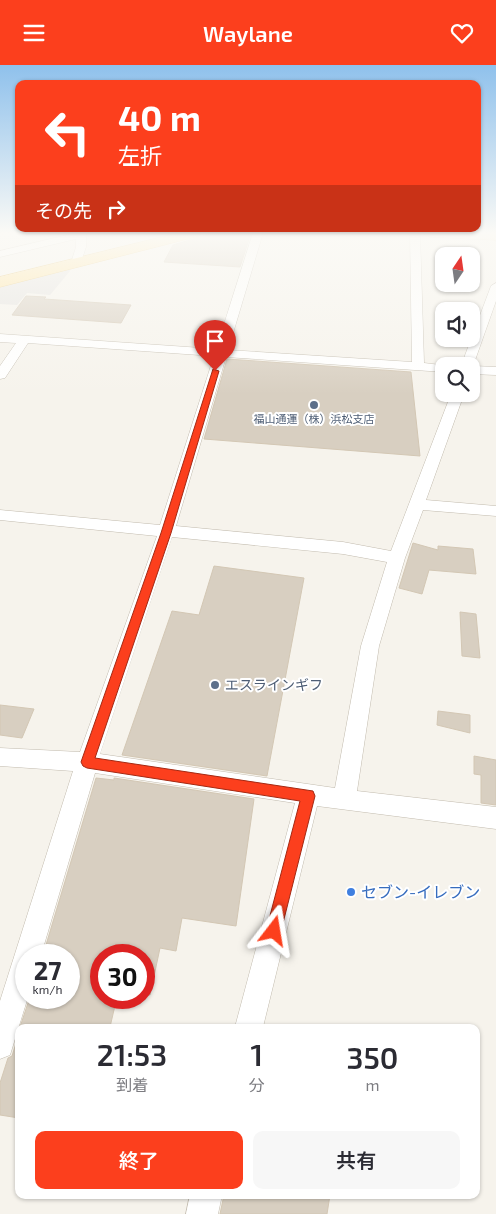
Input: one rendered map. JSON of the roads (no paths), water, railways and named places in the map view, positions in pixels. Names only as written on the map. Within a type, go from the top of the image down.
[{"type":"street","points":[[31,944],[87,762],[166,533],[241,287]]},
{"type":"street","points":[[416,287],[418,365]]},
{"type":"street","points":[[470,357],[496,287]]},
{"type":"street","points":[[0,338],[435,366]]},
{"type":"street","points":[[0,375],[24,340]]},
{"type":"street","points":[[480,370],[496,371]]},
{"type":"street","points":[[344,800],[370,646],[397,558],[455,402]]},
{"type":"street","points":[[418,504],[496,511]]},
{"type":"street","points":[[0,515],[166,533],[343,548],[397,558]]},
{"type":"street","points":[[0,757],[87,762],[308,796],[496,818]]},
{"type":"street","points":[[250,1024],[308,796]]},
{"type":"street","points":[[0,1045],[15,996]]},
{"type":"street","points":[[202,1214],[205,1199]]},
{"type":"place","name":"福山通運（株）浜松支店","points":[[314,405]]},
{"type":"place","name":"エスラインギフ","points":[[215,685]]},
{"type":"place","name":"セブン-イレブン","points":[[351,892]]}]
